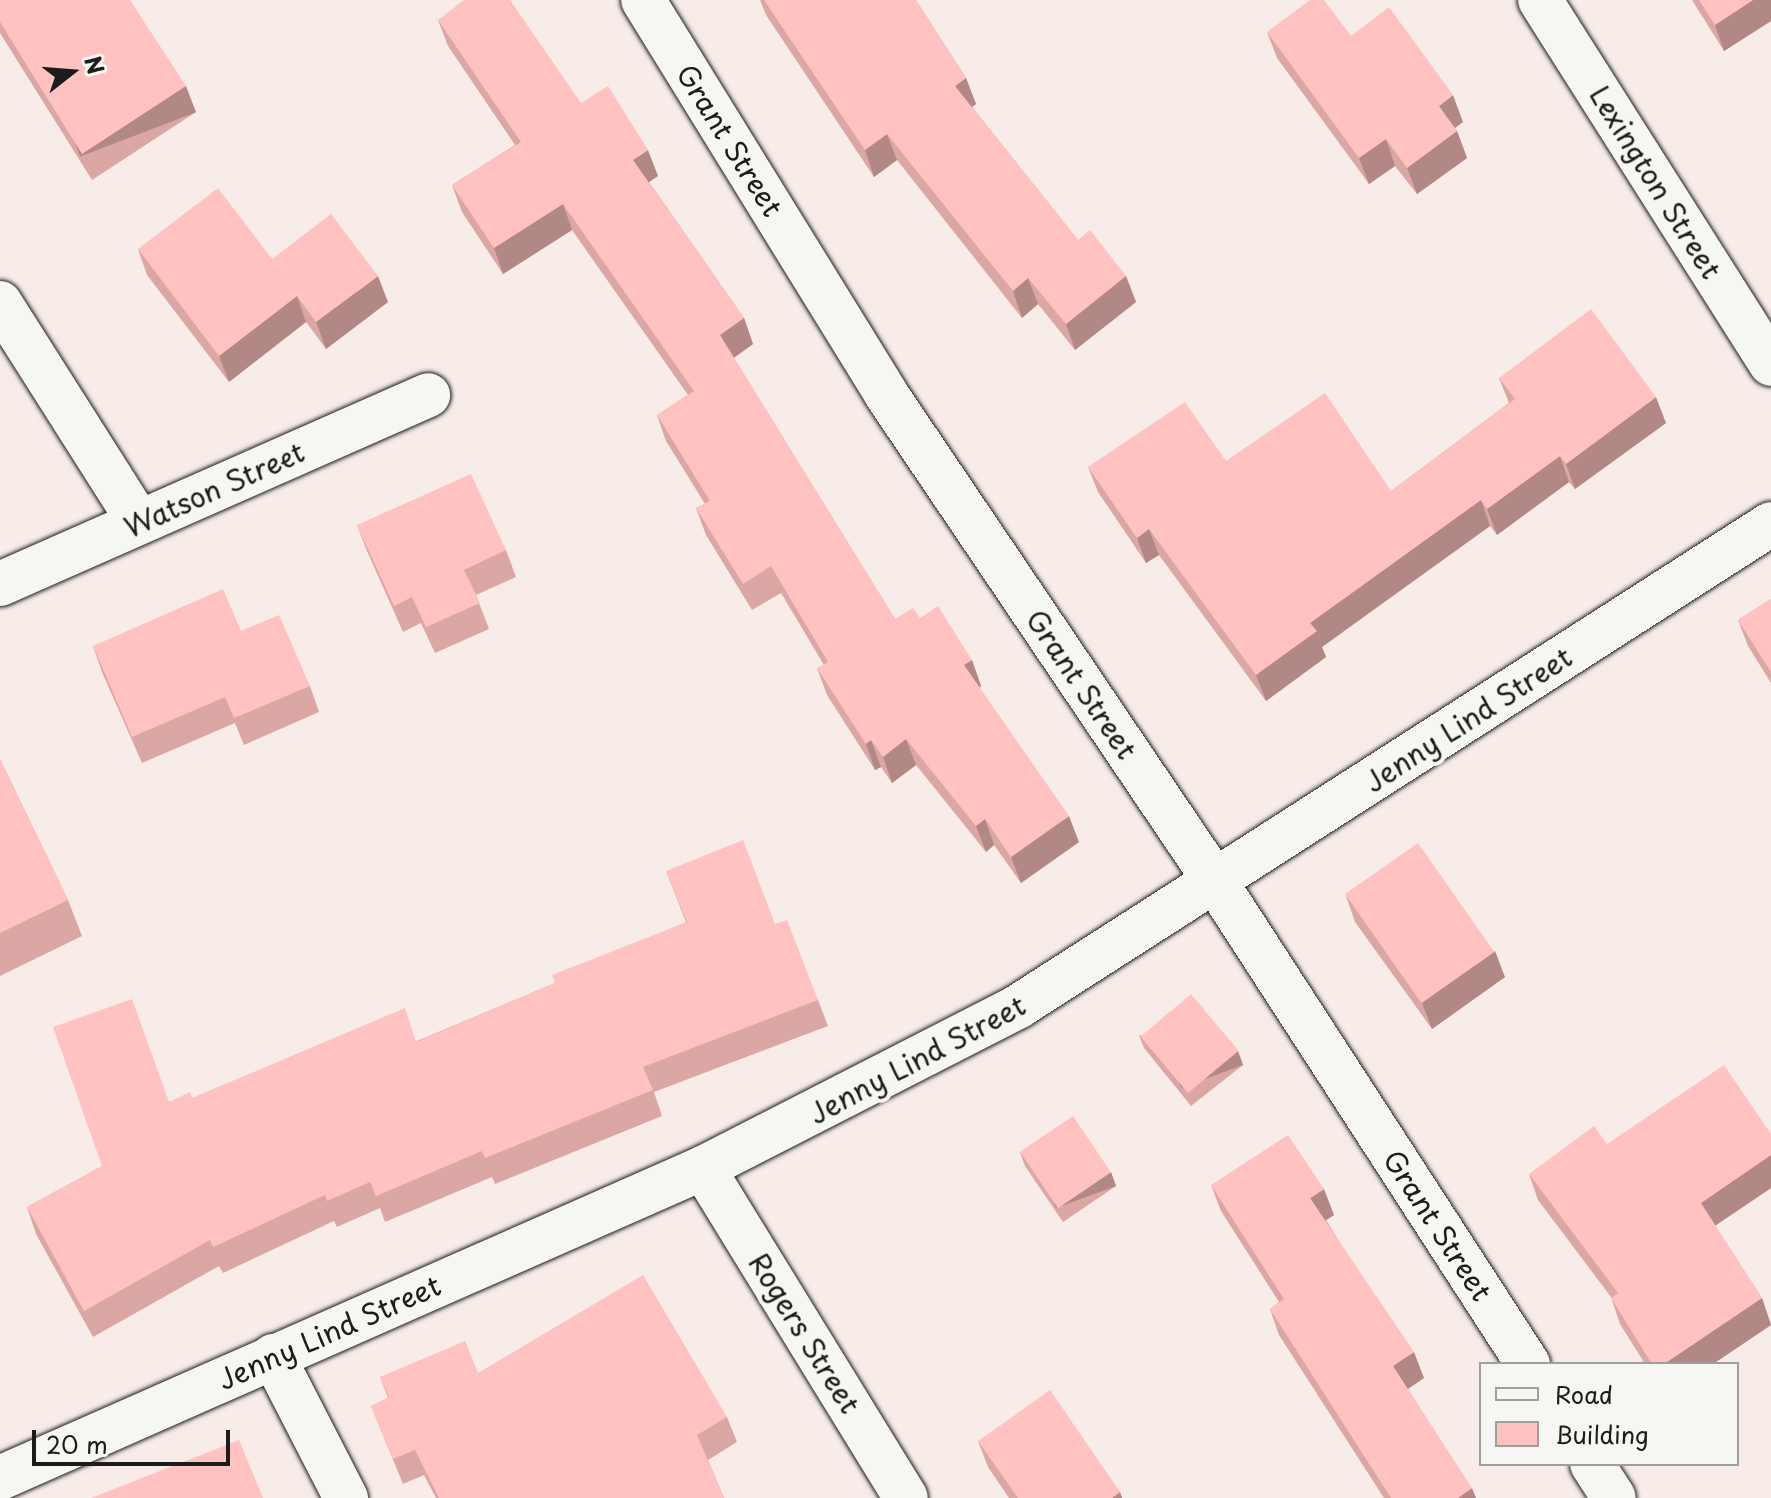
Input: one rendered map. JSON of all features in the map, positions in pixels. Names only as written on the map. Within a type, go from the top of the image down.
[{"type":"street","name":"Grant Street","points":[[643,0],[886,394],[1215,881],[1527,1362]]},
{"type":"street","name":"Lexington Street","points":[[1540,0],[1771,364]]},
{"type":"street","points":[[0,303],[139,522]]},
{"type":"street","name":"Watson Street","points":[[0,584],[428,395]]},
{"type":"street","name":"Jenny Lind Street","points":[[5,1462],[273,1356],[703,1168],[1019,1006],[1771,524]]},
{"type":"street","name":"Rogers Street","points":[[703,1168],[906,1498]]},
{"type":"street","points":[[273,1356],[346,1498]]},
{"type":"street","points":[[1593,1466],[1614,1498]]},
{"type":"building","points":[[0,0],[130,0],[186,86],[82,154],[0,22]]},
{"type":"building","points":[[464,0],[510,0],[581,103],[608,86],[648,150],[633,160],[744,318],[720,335],[895,619],[913,608],[920,618],[938,606],[972,660],[964,665],[1069,816],[1011,857],[985,819],[976,826],[906,739],[883,757],[871,740],[866,744],[817,668],[828,662],[771,566],[743,584],[696,508],[710,501],[657,415],[694,391],[563,204],[494,248],[452,185],[521,142],[438,20]]},
{"type":"building","points":[[764,0],[916,0],[966,78],[955,86],[1078,240],[1090,230],[1126,276],[1066,324],[1028,278],[1013,291],[887,134],[865,150]]},
{"type":"building","points":[[1310,0],[1324,0],[1351,36],[1389,7],[1453,95],[1439,106],[1457,131],[1407,168],[1386,139],[1359,158],[1267,32]]},
{"type":"building","points":[[1699,0],[1753,0],[1715,25]]},
{"type":"building","points":[[218,188],[272,259],[331,214],[378,276],[316,322],[297,296],[219,356],[138,249]]},
{"type":"building","points":[[1591,309],[1656,397],[1566,464],[1560,456],[1487,509],[1481,500],[1310,623],[1317,631],[1256,675],[1149,529],[1137,538],[1088,467],[1185,402],[1226,461],[1325,393],[1391,491],[1515,399],[1499,378]]},
{"type":"building","points":[[471,474],[506,550],[464,570],[480,603],[426,627],[412,597],[394,606],[357,525]]},
{"type":"building","points":[[223,589],[241,631],[279,615],[310,686],[234,718],[225,697],[132,737],[93,646]]},
{"type":"building","points":[[1771,599],[1771,672],[1738,620]]},
{"type":"building","points":[[0,759],[68,900],[0,933]]},
{"type":"building","points":[[743,840],[775,924],[787,920],[818,1000],[643,1067],[653,1090],[485,1158],[482,1151],[376,1196],[370,1182],[327,1201],[325,1195],[213,1247],[210,1240],[84,1311],[27,1207],[102,1166],[53,1027],[132,999],[169,1102],[190,1092],[192,1098],[405,1008],[416,1042],[555,983],[552,975],[687,922],[666,871]]},
{"type":"building","points":[[1418,843],[1494,952],[1421,1003],[1345,894]]},
{"type":"building","points":[[1191,994],[1239,1051],[1188,1093],[1140,1036]]},
{"type":"building","points":[[1724,1065],[1771,1134],[1771,1155],[1701,1203],[1762,1298],[1667,1362],[1651,1362],[1611,1298],[1618,1293],[1529,1174],[1594,1126],[1607,1144]]},
{"type":"building","points":[[1073,1116],[1111,1172],[1058,1208],[1020,1152]]},
{"type":"building","points":[[1288,1135],[1324,1189],[1310,1198],[1414,1352],[1393,1366],[1472,1488],[1458,1498],[1391,1498],[1270,1309],[1284,1299],[1211,1185]]},
{"type":"building","points":[[643,1275],[727,1417],[697,1435],[724,1498],[439,1498],[415,1450],[393,1459],[371,1406],[389,1398],[380,1377],[465,1341],[478,1373]]},
{"type":"building","points":[[1050,1390],[1120,1492],[1112,1498],[1018,1498],[978,1441]]},
{"type":"building","points":[[239,1440],[263,1498],[91,1498]]}]
